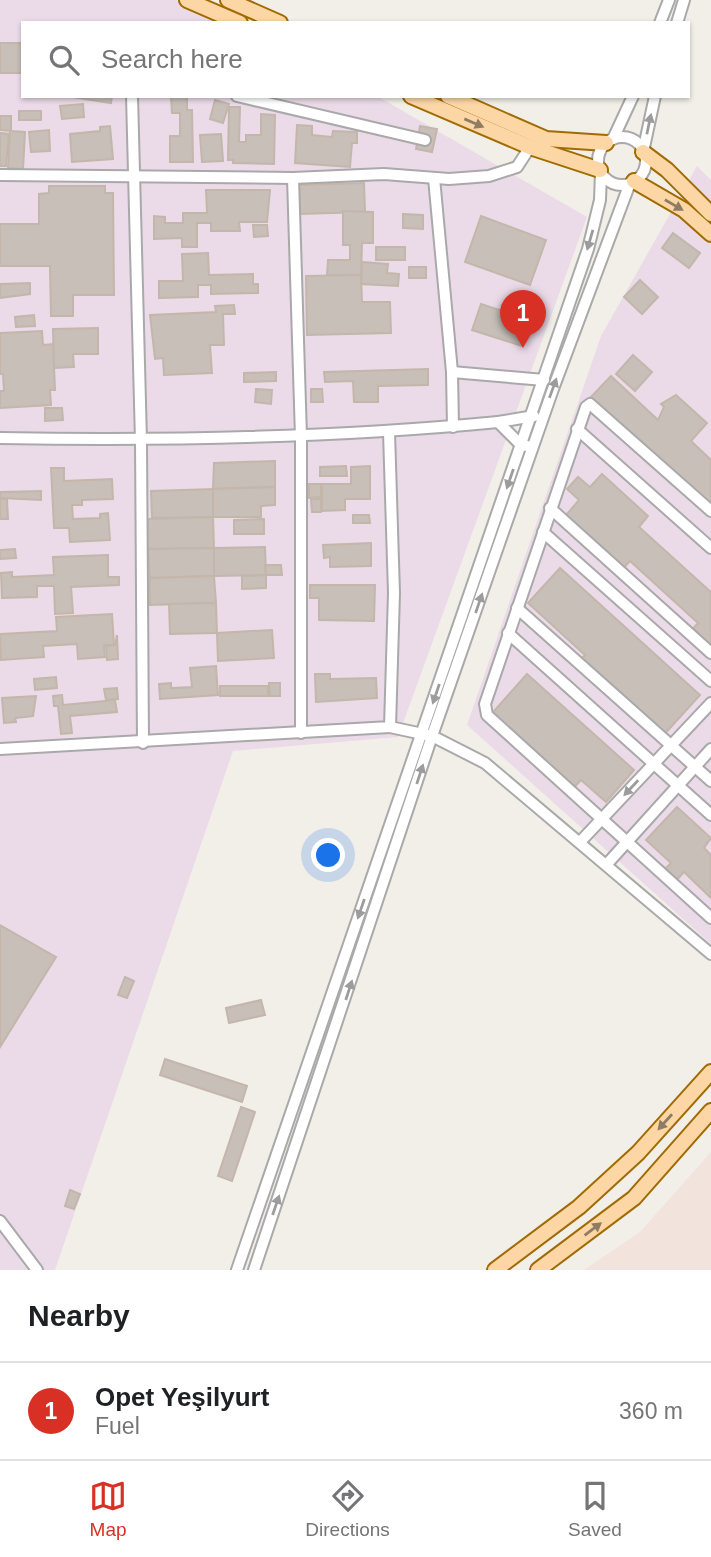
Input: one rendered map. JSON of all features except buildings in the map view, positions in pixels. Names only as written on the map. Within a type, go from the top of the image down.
[{"type":"main road","points":[[187,0],[235,21]]},
{"type":"main road","points":[[228,0],[275,21]]},
{"type":"main road","points":[[416,98],[530,148],[601,171]]},
{"type":"main road","points":[[454,98],[546,139],[610,141]]},
{"type":"main road","points":[[643,152],[667,170],[711,214]]},
{"type":"main road","points":[[632,182],[684,211],[711,234]]},
{"type":"main road","points":[[495,1270],[579,1207],[638,1153],[711,1072]]},
{"type":"main road","points":[[538,1270],[634,1198],[711,1111]]},
{"type":"street","points":[[661,21],[669,0]]},
{"type":"street","points":[[678,21],[684,0]]},
{"type":"street","points":[[132,98],[141,441],[143,743]]},
{"type":"street","points":[[246,98],[425,140]]},
{"type":"street","points":[[527,446],[531,416],[588,249],[600,200],[601,171],[598,157],[610,141],[632,98]]},
{"type":"street","points":[[237,1270],[527,446],[544,414],[632,182],[644,170],[643,152],[655,98]]},
{"type":"street","points":[[610,141],[629,139],[643,152]]},
{"type":"street","points":[[0,175],[135,174],[293,178],[384,174],[434,178],[489,176],[517,167],[530,148]]},
{"type":"street","points":[[601,171],[612,183],[632,182]]},
{"type":"street","points":[[293,178],[302,437],[301,733]]},
{"type":"street","points":[[434,178],[452,372],[453,427]]},
{"type":"street","points":[[452,372],[544,380]]},
{"type":"street","points":[[711,512],[590,404],[586,407],[485,704],[487,715],[711,918]]},
{"type":"street","points":[[0,438],[141,441],[302,437],[453,427],[544,414]]},
{"type":"street","points":[[498,422],[527,446]]},
{"type":"street","points":[[577,429],[711,548]]},
{"type":"street","points":[[389,432],[394,593],[390,727]]},
{"type":"street","points":[[550,508],[711,653]]},
{"type":"street","points":[[543,532],[711,681]]},
{"type":"street","points":[[517,608],[711,781]]},
{"type":"street","points":[[508,634],[711,815]]},
{"type":"street","points":[[580,842],[711,703]]},
{"type":"street","points":[[0,749],[390,727],[427,735],[485,763],[711,954]]},
{"type":"street","points":[[254,1270],[427,735]]},
{"type":"street","points":[[607,864],[711,749]]},
{"type":"street","points":[[0,1222],[37,1270]]},
{"type":"shaded area","points":[[0,0],[176,0],[221,21],[21,21],[21,98],[380,98],[587,217],[398,737],[233,751],[55,1270],[0,1270]]},
{"type":"shaded area","points":[[697,166],[711,180],[711,944],[467,725],[601,336]]},
{"type":"shaded area","points":[[711,1152],[711,1270],[584,1270],[640,1232]]},
{"type":"place","name":"Opet Yeşilyurt","points":[[523,348]]}]
